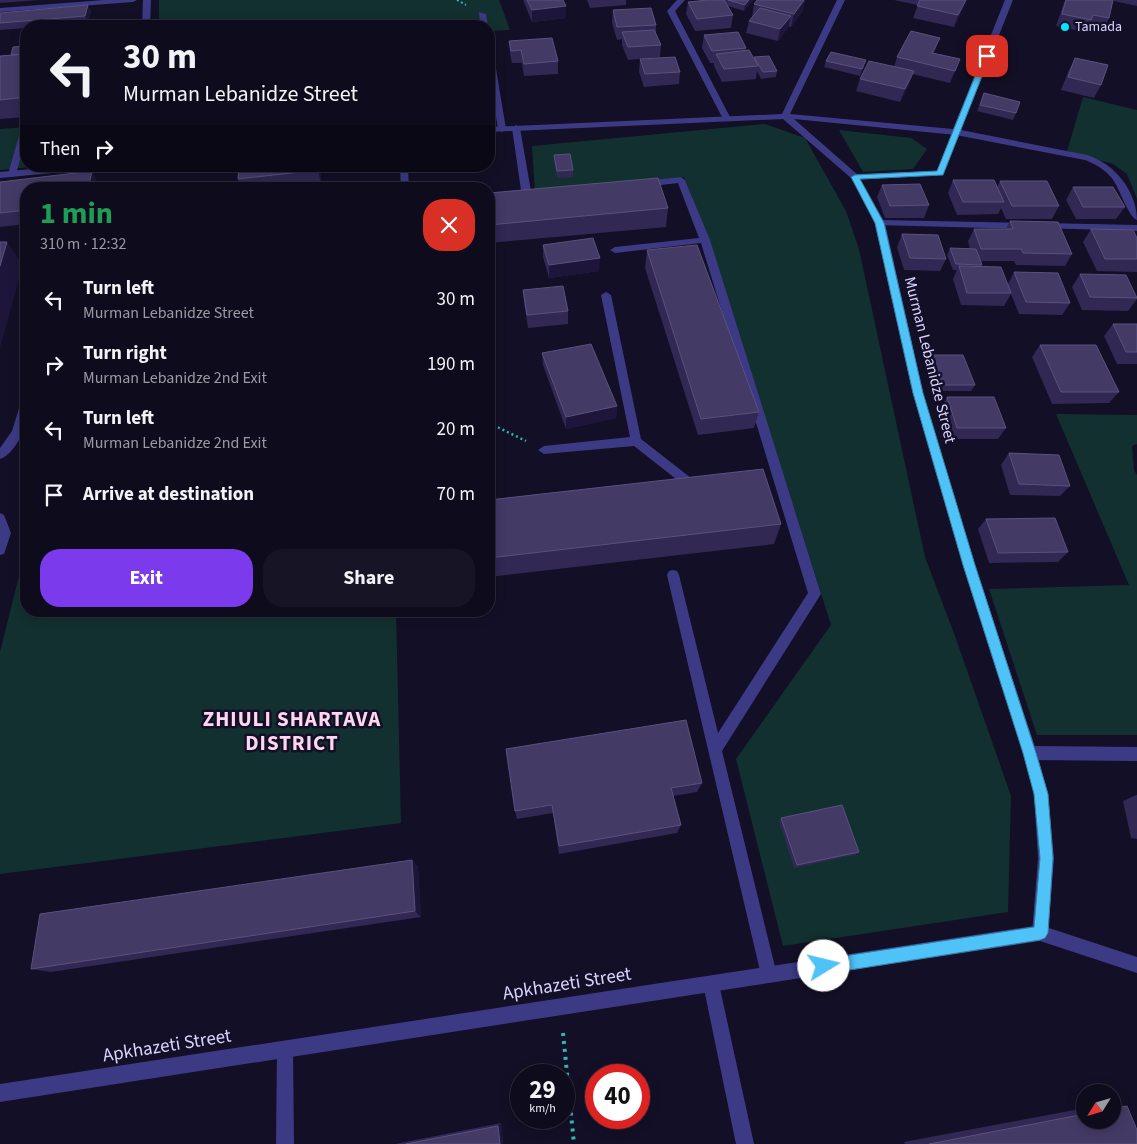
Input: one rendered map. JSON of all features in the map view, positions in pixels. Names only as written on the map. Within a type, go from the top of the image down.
[{"type":"street","points":[[0,10],[134,0]]},
{"type":"street","points":[[146,20],[147,0]]},
{"type":"street","points":[[681,0],[671,11],[727,119]]},
{"type":"street","points":[[784,116],[840,0]]},
{"type":"street","points":[[855,177],[940,173],[1009,0]]},
{"type":"street","points":[[482,14],[483,20]]},
{"type":"street","points":[[495,87],[502,129]]},
{"type":"street","points":[[495,130],[784,116],[956,132],[1099,162],[1114,173],[1137,217]]},
{"type":"street","name":"Murman Lebanidze Street","points":[[784,116],[855,177],[880,223],[918,393],[969,565],[1030,753],[1041,794],[1046,858],[1040,933]]},
{"type":"street","points":[[516,128],[527,196]]},
{"type":"street","points":[[12,174],[20,145]]},
{"type":"street","points":[[0,175],[32,172]]},
{"type":"street","points":[[634,185],[681,180],[705,240],[772,473],[815,594],[715,750]]},
{"type":"street","points":[[880,223],[1137,228]]},
{"type":"street","points":[[615,250],[705,240]]},
{"type":"street","points":[[606,295],[636,441],[688,483],[708,481]]},
{"type":"street","points":[[0,455],[8,447],[20,429]]},
{"type":"street","points":[[544,450],[636,441]]},
{"type":"street","points":[[0,518],[5,534],[0,550]]},
{"type":"street","points":[[673,575],[769,975]]},
{"type":"street","points":[[1030,753],[1137,754]]},
{"type":"street","name":"Apkhazeti Street","points":[[0,1093],[1040,933],[1137,965]]},
{"type":"street","points":[[711,984],[745,1144]]},
{"type":"street","points":[[285,1050],[285,1144]]},
{"type":"path","points":[[495,426],[544,450]]},
{"type":"path","points":[[560,1007],[574,1144]]},
{"type":"green space","points":[[159,0],[499,0],[510,30],[495,31],[495,20],[159,20]]},
{"type":"green space","points":[[1083,97],[1137,110],[1137,199],[1127,174],[1113,164],[1067,151]]},
{"type":"green space","points":[[765,124],[805,138],[846,211],[859,249],[925,557],[1011,796],[1008,912],[783,946],[736,759],[831,625],[707,234],[684,177],[535,192],[532,146]]},
{"type":"green space","points":[[20,127],[20,168],[0,170],[0,129]]},
{"type":"green space","points":[[839,130],[911,138],[927,149],[913,169],[863,172]]},
{"type":"green space","points":[[1056,414],[1137,415],[1137,444],[1132,446],[1134,470],[1137,475],[1137,735],[1037,735],[989,589],[1129,585]]},
{"type":"green space","points":[[20,572],[20,617],[396,617],[401,823],[0,874],[0,652]]},
{"type":"building","points":[[527,0],[563,0],[566,6],[532,10]]},
{"type":"building","points":[[724,0],[733,15],[697,19],[688,2]]},
{"type":"building","points":[[728,0],[749,0],[745,5]]},
{"type":"building","points":[[757,0],[804,0],[794,14],[754,4]]},
{"type":"building","points":[[920,0],[966,0],[958,15],[917,6]]},
{"type":"building","points":[[1066,0],[1113,0],[1109,18],[1093,15],[1091,20],[1062,14]]},
{"type":"building","points":[[88,5],[85,16],[0,23],[0,13]]},
{"type":"building","points":[[651,8],[656,25],[617,27],[613,10]]},
{"type":"building","points":[[760,8],[791,16],[780,29],[749,21]]},
{"type":"building","points":[[654,30],[661,45],[628,47],[622,32]]},
{"type":"building","points":[[911,31],[940,38],[932,53],[960,59],[955,71],[897,57]]},
{"type":"building","points":[[738,32],[746,48],[712,51],[704,35]]},
{"type":"building","points":[[552,38],[558,61],[524,64],[521,50],[511,51],[509,41]]},
{"type":"building","points":[[20,46],[20,54],[11,55],[13,47]]},
{"type":"building","points":[[749,50],[758,66],[724,69],[716,54]]},
{"type":"building","points":[[831,52],[866,60],[862,69],[826,61]]},
{"type":"building","points":[[20,54],[20,98],[0,100],[0,56]]},
{"type":"building","points":[[769,56],[777,71],[763,72],[754,57]]},
{"type":"building","points":[[675,57],[680,72],[645,74],[640,59]]},
{"type":"building","points":[[1075,58],[1108,65],[1101,85],[1068,77]]},
{"type":"building","points":[[869,61],[914,71],[905,89],[860,79]]},
{"type":"building","points":[[984,93],[1020,102],[1016,113],[980,105]]},
{"type":"building","points":[[570,154],[573,170],[557,171],[554,155]]},
{"type":"building","points":[[92,172],[90,182],[20,182],[20,211],[0,213],[0,182]]},
{"type":"building","points":[[239,172],[300,172],[238,179]]},
{"type":"building","points":[[658,178],[668,208],[495,224],[495,192]]},
{"type":"building","points":[[953,180],[994,180],[1004,202],[963,202]]},
{"type":"building","points":[[1000,181],[1047,181],[1059,206],[1012,206]]},
{"type":"building","points":[[920,184],[929,205],[890,206],[882,185]]},
{"type":"building","points":[[1073,187],[1113,187],[1125,207],[1083,207]]},
{"type":"building","points":[[1010,221],[1058,222],[1072,254],[1023,253],[1021,249],[981,249],[974,229],[1013,229]]},
{"type":"building","points":[[1091,229],[1133,230],[1137,238],[1137,259],[1105,259]]},
{"type":"building","points":[[902,234],[938,235],[946,259],[910,258]]},
{"type":"building","points":[[593,238],[600,258],[549,265],[543,245]]},
{"type":"building","points":[[0,242],[7,242],[0,266]]},
{"type":"building","points":[[697,245],[759,412],[701,419],[647,250]]},
{"type":"building","points":[[950,248],[976,249],[982,265],[956,264]]},
{"type":"building","points":[[959,266],[1001,267],[1011,293],[967,293]]},
{"type":"building","points":[[1014,272],[1058,273],[1070,303],[1026,302]]},
{"type":"building","points":[[1080,274],[1126,275],[1137,298],[1090,297]]},
{"type":"building","points":[[563,286],[568,311],[527,315],[523,290]]},
{"type":"building","points":[[1113,324],[1137,324],[1137,352],[1126,352]]},
{"type":"building","points":[[591,344],[617,406],[566,417],[542,353]]},
{"type":"building","points":[[1040,345],[1096,345],[1119,392],[1061,392]]},
{"type":"building","points":[[932,355],[963,355],[975,385],[942,385]]},
{"type":"building","points":[[947,397],[994,397],[1006,428],[957,428]]},
{"type":"building","points":[[1009,453],[1059,455],[1070,486],[1019,484]]},
{"type":"building","points":[[763,469],[781,524],[495,557],[495,499]]},
{"type":"building","points":[[1055,518],[1068,552],[998,553],[986,519]]},
{"type":"building","points":[[686,720],[702,783],[671,788],[681,825],[559,846],[552,805],[515,811],[506,749]]},
{"type":"building","points":[[842,805],[859,852],[797,865],[781,818]]},
{"type":"building","points":[[412,860],[415,911],[31,969],[40,914]]},
{"type":"building","points":[[1127,1106],[1137,1130],[1137,1144],[929,1144],[1076,1116],[1076,1129],[1121,1129],[1121,1107]]},
{"type":"building","points":[[498,1126],[500,1144],[406,1144]]},
{"type":"place","name":"Tamada","points":[[1065,27]]},
{"type":"district","name":"ZHIULI SHARTAVA DISTRICT","points":[[292,731]]},
{"type":"route","points":[[824,966],[1040,933],[1046,858],[1041,794],[1030,753],[969,565],[918,393],[880,223],[855,177],[940,173],[987,56]]}]
